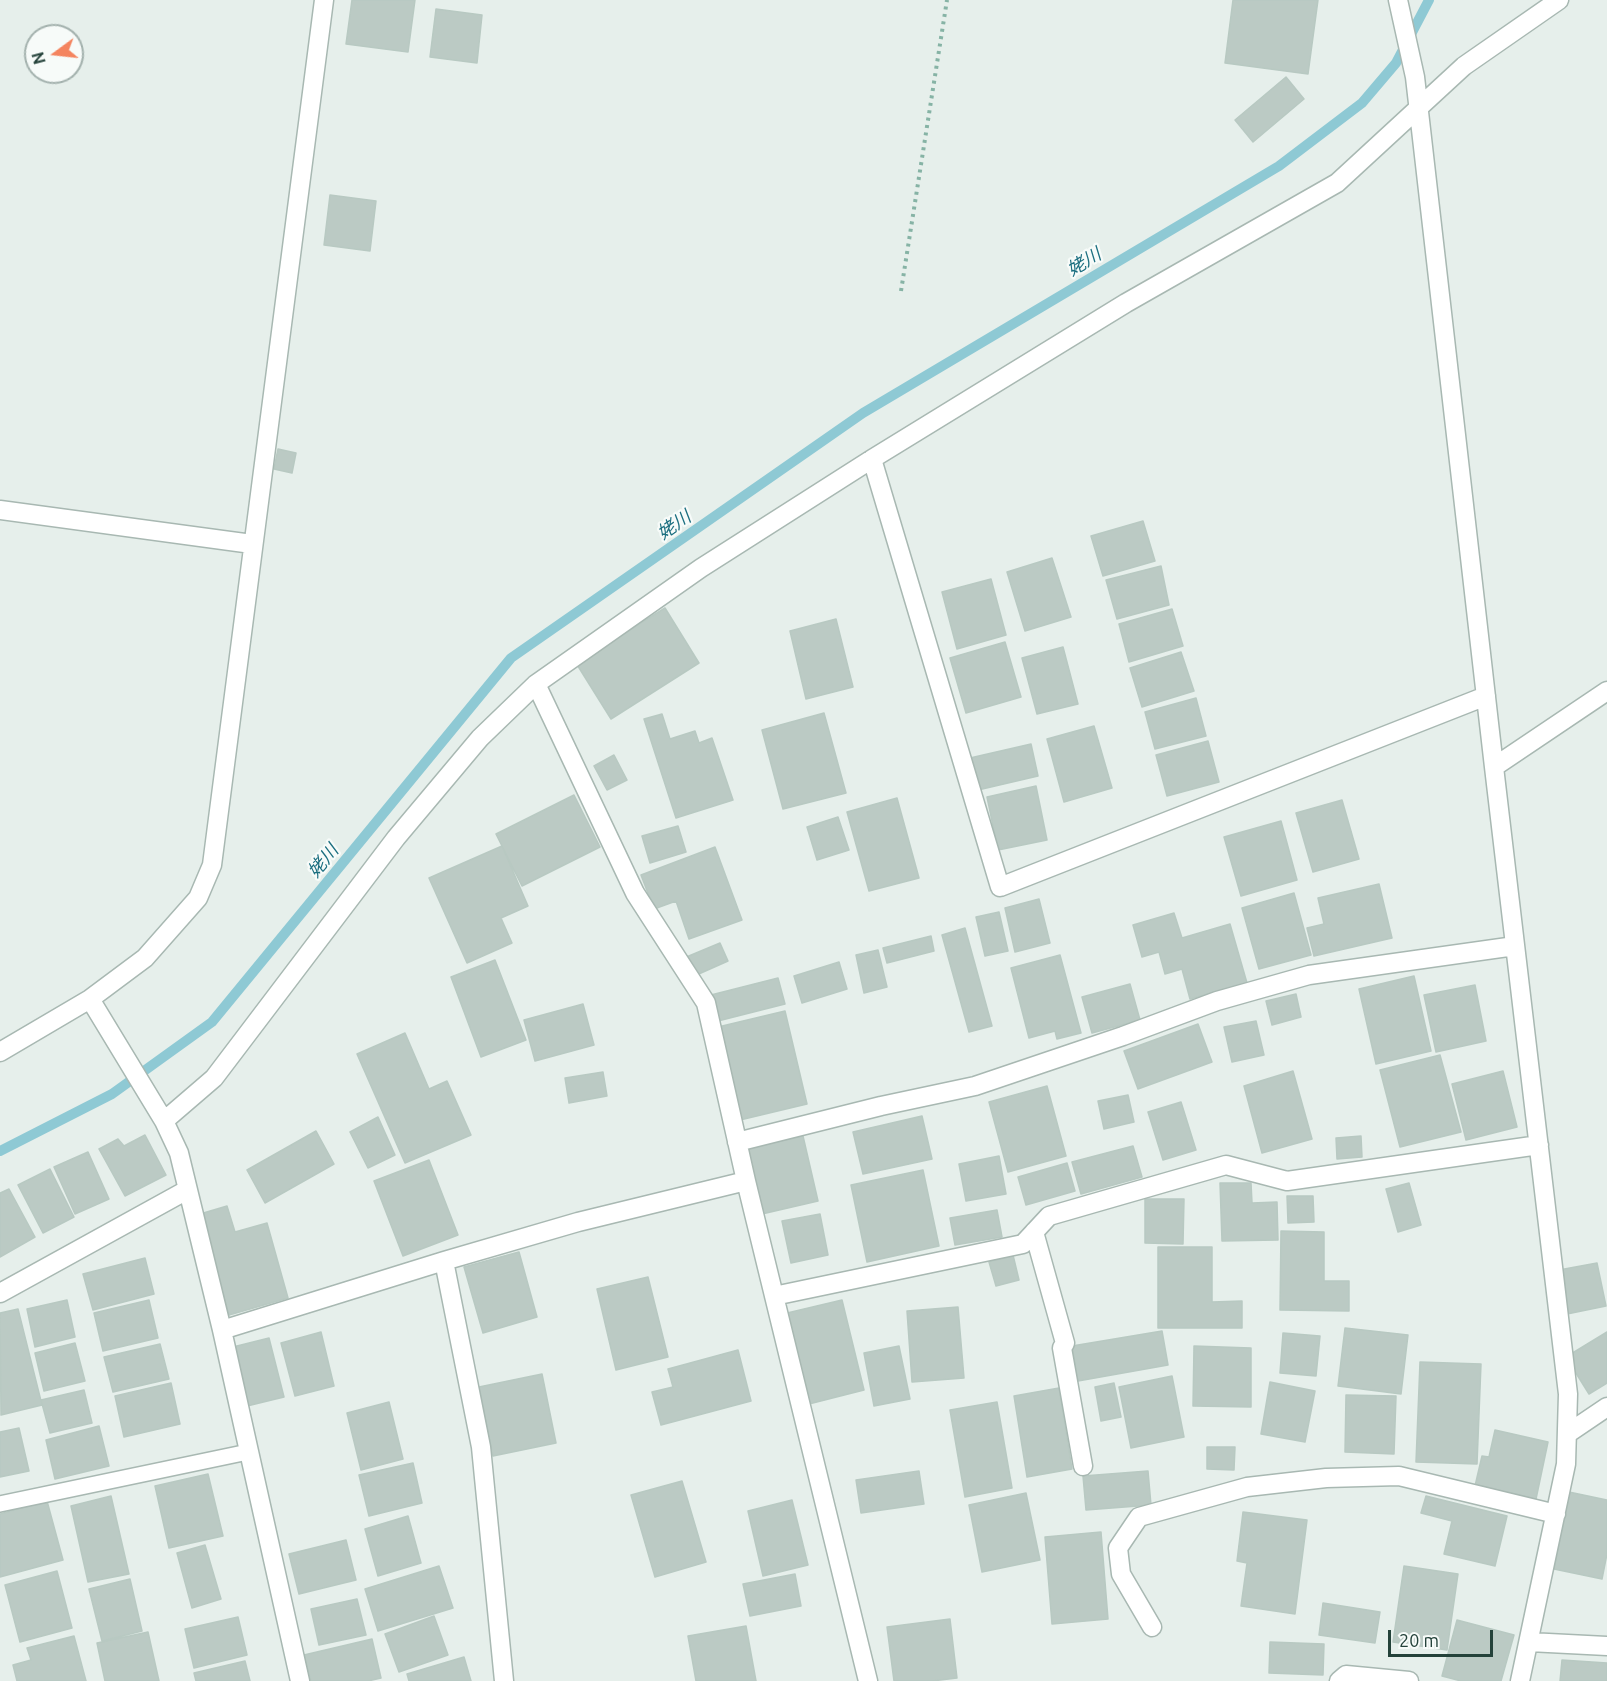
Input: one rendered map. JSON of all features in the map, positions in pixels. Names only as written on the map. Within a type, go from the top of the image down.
[{"type":"street","points":[[0,1052],[90,999],[145,958],[198,898],[212,865],[324,0]]},
{"type":"street","points":[[1398,0],[1415,76],[1568,1394],[1566,1464],[1520,1681]]},
{"type":"street","points":[[160,1114],[214,1078],[396,838],[480,738],[537,684],[701,568],[872,459],[1126,303],[1337,183],[1464,66],[1559,0]]},
{"type":"street","points":[[872,459],[1000,888],[1486,696]]},
{"type":"street","points":[[0,510],[252,544]]},
{"type":"street","points":[[537,684],[635,894],[706,1003],[746,1181],[868,1681]]},
{"type":"street","points":[[1494,767],[1607,691]]},
{"type":"street","points":[[737,1142],[881,1106],[975,1086],[1123,1036],[1217,1001],[1309,975],[1515,946]]},
{"type":"street","points":[[90,999],[160,1114],[179,1153],[222,1330],[300,1681]]},
{"type":"street","points":[[774,1296],[1023,1244],[1049,1216],[1226,1165],[1287,1181],[1539,1145]]},
{"type":"street","points":[[222,1330],[578,1222],[746,1181]]},
{"type":"street","points":[[0,1293],[187,1190]]},
{"type":"street","points":[[1034,1232],[1065,1343],[1062,1348],[1083,1466]]},
{"type":"street","points":[[444,1261],[481,1447],[504,1681]]},
{"type":"street","points":[[1567,1434],[1607,1407]]},
{"type":"street","points":[[1152,1627],[1121,1574],[1118,1548],[1139,1517],[1247,1487],[1326,1478],[1399,1476],[1556,1514]]},
{"type":"street","points":[[1529,1641],[1607,1646]]},
{"type":"street","points":[[1339,1681],[1346,1676],[1409,1681]]},
{"type":"lane","points":[[0,1504],[248,1452]]},
{"type":"path","points":[[901,291],[947,0]]},
{"type":"building","points":[[352,0],[415,0],[408,52],[346,44]]},
{"type":"building","points":[[1233,0],[1318,0],[1308,74],[1225,63]]},
{"type":"building","points":[[436,9],[482,15],[477,63],[430,57]]},
{"type":"building","points":[[1286,77],[1304,99],[1253,142],[1235,120]]},
{"type":"building","points":[[330,195],[376,201],[370,251],[324,245]]},
{"type":"building","points":[[278,449],[296,453],[292,473],[274,469]]},
{"type":"building","points":[[1143,521],[1155,561],[1103,576],[1091,536]]},
{"type":"building","points":[[1052,558],[1071,617],[1025,631],[1007,572]]},
{"type":"building","points":[[1161,566],[1169,605],[1117,619],[1106,580]]},
{"type":"building","points":[[991,579],[1006,635],[957,649],[942,592]]},
{"type":"building","points":[[665,608],[699,663],[611,719],[576,663]]},
{"type":"building","points":[[1172,609],[1183,646],[1129,662],[1119,624]]},
{"type":"building","points":[[836,619],[853,687],[806,699],[790,631]]},
{"type":"building","points":[[1005,642],[1021,697],[966,713],[950,658]]},
{"type":"building","points":[[1063,647],[1078,704],[1037,714],[1022,658]]},
{"type":"building","points":[[1181,652],[1194,691],[1142,707],[1130,668]]},
{"type":"building","points":[[1196,698],[1206,736],[1155,749],[1145,712]]},
{"type":"building","points":[[824,713],[846,793],[783,809],[762,730]]},
{"type":"building","points":[[662,714],[670,739],[695,731],[699,743],[712,738],[733,800],[676,818],[644,719]]},
{"type":"building","points":[[1094,726],[1112,788],[1064,802],[1047,739]]},
{"type":"building","points":[[1208,741],[1219,782],[1167,796],[1156,755]]},
{"type":"building","points":[[1031,744],[1038,776],[978,790],[970,758]]},
{"type":"building","points":[[614,755],[627,780],[607,790],[594,766]]},
{"type":"building","points":[[1036,786],[1047,840],[998,850],[987,797]]},
{"type":"building","points":[[574,795],[600,847],[522,886],[496,834]]},
{"type":"building","points":[[897,798],[919,878],[869,891],[847,812]]},
{"type":"building","points":[[1342,800],[1359,859],[1313,872],[1296,813]]},
{"type":"building","points":[[838,817],[849,850],[817,860],[807,827]]},
{"type":"building","points":[[1281,821],[1297,880],[1241,896],[1224,837]]},
{"type":"building","points":[[678,826],[686,852],[650,863],[642,836]]},
{"type":"building","points":[[502,846],[528,906],[501,918],[512,943],[467,963],[429,878]]},
{"type":"building","points":[[715,847],[742,920],[689,939],[676,901],[654,909],[641,875]]},
{"type":"building","points":[[1379,884],[1392,938],[1314,956],[1307,928],[1324,924],[1318,898]]},
{"type":"building","points":[[1294,893],[1311,955],[1259,969],[1242,908]]},
{"type":"building","points":[[1039,899],[1050,943],[1015,952],[1005,908]]},
{"type":"building","points":[[999,912],[1008,951],[985,956],[976,917]]},
{"type":"building","points":[[1174,913],[1182,938],[1230,924],[1247,983],[1190,999],[1182,969],[1165,974],[1159,952],[1142,957],[1133,925]]},
{"type":"building","points":[[965,928],[992,1026],[969,1032],[942,935]]},
{"type":"building","points":[[931,936],[934,951],[887,963],[883,948]]},
{"type":"building","points":[[720,943],[728,961],[692,977],[684,958]]},
{"type":"building","points":[[878,950],[887,987],[864,993],[856,955]]},
{"type":"building","points":[[1060,955],[1081,1033],[1057,1039],[1055,1031],[1029,1038],[1011,968]]},
{"type":"building","points":[[495,960],[526,1040],[481,1057],[451,977]]},
{"type":"building","points":[[839,962],[847,989],[802,1003],[794,976]]},
{"type":"building","points":[[1414,976],[1431,1051],[1376,1064],[1359,989]]},
{"type":"building","points":[[778,978],[785,1004],[714,1022],[707,996]]},
{"type":"building","points":[[1130,984],[1140,1020],[1092,1033],[1082,997]]},
{"type":"building","points":[[1475,985],[1486,1041],[1436,1052],[1424,995]]},
{"type":"building","points":[[1296,994],[1301,1017],[1272,1025],[1266,1001]]},
{"type":"building","points":[[583,1004],[594,1045],[535,1061],[524,1020]]},
{"type":"building","points":[[785,1011],[807,1104],[740,1120],[718,1027]]},
{"type":"building","points":[[1256,1021],[1264,1055],[1232,1062],[1224,1027]]},
{"type":"building","points":[[1198,1024],[1212,1062],[1138,1089],[1124,1051]]},
{"type":"building","points":[[405,1033],[429,1089],[447,1081],[471,1135],[405,1163],[357,1054]]},
{"type":"building","points":[[1440,1055],[1461,1132],[1400,1147],[1380,1070]]},
{"type":"building","points":[[1293,1071],[1312,1139],[1262,1153],[1244,1086]]},
{"type":"building","points":[[1503,1071],[1517,1127],[1466,1140],[1452,1084]]},
{"type":"building","points":[[603,1072],[607,1096],[569,1103],[565,1078]]},
{"type":"building","points":[[1047,1086],[1066,1156],[1008,1172],[989,1102]]},
{"type":"building","points":[[1128,1095],[1134,1122],[1104,1129],[1098,1101]]},
{"type":"building","points":[[1181,1102],[1196,1150],[1163,1160],[1148,1112]]},
{"type":"building","points":[[922,1116],[932,1159],[863,1174],[853,1132]]},
{"type":"building","points":[[378,1117],[395,1155],[368,1168],[350,1132]]},
{"type":"building","points":[[316,1131],[334,1164],[265,1203],[247,1170]]},
{"type":"building","points":[[145,1135],[166,1175],[125,1196],[99,1149],[118,1139],[124,1146]]},
{"type":"building","points":[[803,1136],[818,1201],[762,1214],[747,1148]]},
{"type":"building","points":[[1361,1136],[1362,1157],[1337,1159],[1336,1138]]},
{"type":"building","points":[[1133,1146],[1142,1177],[1081,1194],[1072,1162]]},
{"type":"building","points":[[88,1152],[109,1199],[75,1214],[54,1167]]},
{"type":"building","points":[[999,1156],[1006,1194],[966,1201],[959,1164]]},
{"type":"building","points":[[429,1160],[458,1235],[403,1256],[374,1181]]},
{"type":"building","points":[[1067,1163],[1075,1191],[1026,1205],[1018,1177]]},
{"type":"building","points":[[50,1169],[74,1217],[43,1233],[18,1185]]},
{"type":"building","points":[[923,1170],[939,1246],[867,1262],[851,1185]]},
{"type":"building","points":[[1220,1183],[1251,1183],[1252,1203],[1277,1202],[1278,1240],[1222,1241]]},
{"type":"building","points":[[1409,1183],[1421,1225],[1398,1232],[1386,1189]]},
{"type":"building","points":[[9,1189],[35,1237],[0,1257],[0,1193]]},
{"type":"building","points":[[1287,1196],[1313,1196],[1314,1222],[1288,1223]]},
{"type":"building","points":[[1145,1199],[1184,1199],[1183,1244],[1145,1243]]},
{"type":"building","points":[[227,1206],[235,1232],[267,1223],[288,1298],[229,1315],[200,1214]]},
{"type":"building","points":[[997,1210],[1002,1237],[955,1245],[950,1218]]},
{"type":"building","points":[[820,1214],[828,1255],[791,1263],[782,1221]]},
{"type":"building","points":[[1281,1231],[1324,1232],[1324,1281],[1349,1281],[1349,1311],[1280,1310]]},
{"type":"building","points":[[1158,1247],[1212,1247],[1212,1302],[1242,1301],[1242,1328],[1158,1328]]},
{"type":"building","points":[[519,1252],[537,1317],[483,1333],[464,1267]]},
{"type":"building","points":[[1013,1255],[1019,1280],[996,1286],[989,1262]]},
{"type":"building","points":[[145,1258],[154,1294],[93,1310],[83,1274]]},
{"type":"building","points":[[1597,1263],[1606,1306],[1567,1314],[1559,1270]]},
{"type":"building","points":[[648,1277],[668,1357],[616,1370],[597,1289]]},
{"type":"building","points":[[67,1300],[75,1337],[35,1347],[27,1309]]},
{"type":"building","points":[[149,1300],[158,1338],[103,1351],[94,1313]]},
{"type":"building","points":[[842,1300],[864,1390],[805,1405],[783,1314]]},
{"type":"building","points":[[958,1307],[964,1378],[912,1382],[907,1311]]},
{"type":"building","points":[[18,1309],[42,1405],[1,1415],[0,1313]]},
{"type":"building","points":[[1345,1328],[1408,1335],[1401,1394],[1338,1386]]},
{"type":"building","points":[[1162,1331],[1168,1365],[1078,1381],[1072,1346]]},
{"type":"building","points":[[321,1332],[334,1386],[295,1396],[281,1343]]},
{"type":"building","points":[[1607,1332],[1607,1383],[1589,1394],[1566,1357]]},
{"type":"building","points":[[1283,1333],[1320,1336],[1316,1376],[1280,1373]]},
{"type":"building","points":[[269,1338],[284,1397],[243,1407],[229,1348]]},
{"type":"building","points":[[75,1343],[85,1381],[44,1391],[35,1353]]},
{"type":"building","points":[[160,1344],[169,1379],[113,1392],[104,1357]]},
{"type":"building","points":[[899,1346],[910,1399],[874,1406],[864,1353]]},
{"type":"building","points":[[1194,1346],[1251,1348],[1251,1407],[1193,1406]]},
{"type":"building","points":[[738,1350],[751,1401],[661,1425],[652,1392],[673,1387],[668,1369]]},
{"type":"building","points":[[1420,1362],[1481,1364],[1477,1464],[1416,1462]]},
{"type":"building","points":[[542,1374],[556,1443],[493,1456],[479,1387]]},
{"type":"building","points":[[1172,1376],[1184,1437],[1131,1448],[1119,1387]]},
{"type":"building","points":[[1270,1382],[1315,1391],[1305,1442],[1261,1434]]},
{"type":"building","points":[[171,1383],[180,1424],[124,1437],[115,1396]]},
{"type":"building","points":[[1114,1383],[1121,1417],[1101,1421],[1095,1387]]},
{"type":"building","points":[[1059,1388],[1072,1469],[1027,1477],[1014,1396]]},
{"type":"building","points":[[84,1390],[92,1423],[50,1433],[41,1400]]},
{"type":"building","points":[[1346,1395],[1396,1396],[1394,1454],[1345,1452]]},
{"type":"building","points":[[389,1402],[403,1459],[361,1470],[347,1413]]},
{"type":"building","points":[[997,1402],[1012,1488],[965,1497],[950,1410]]},
{"type":"building","points":[[99,1426],[109,1466],[55,1479],[46,1440]]},
{"type":"building","points":[[19,1428],[29,1471],[0,1477],[0,1432]]},
{"type":"building","points":[[1495,1430],[1548,1442],[1536,1499],[1475,1486],[1482,1456],[1489,1457]]},
{"type":"building","points":[[1207,1447],[1235,1447],[1234,1470],[1207,1469]]},
{"type":"building","points":[[413,1463],[422,1503],[369,1516],[359,1475]]},
{"type":"building","points":[[919,1471],[924,1504],[861,1513],[856,1480]]},
{"type":"building","points":[[1148,1471],[1151,1505],[1086,1510],[1083,1476]]},
{"type":"building","points":[[208,1474],[223,1536],[169,1548],[155,1486]]},
{"type":"building","points":[[682,1481],[706,1562],[655,1577],[631,1495]]},
{"type":"building","points":[[1569,1492],[1607,1500],[1607,1554],[1602,1579],[1554,1569]]},
{"type":"building","points":[[1026,1493],[1040,1560],[982,1572],[969,1505]]},
{"type":"building","points":[[111,1496],[129,1574],[88,1582],[71,1506]]},
{"type":"building","points":[[1426,1496],[1507,1516],[1495,1566],[1444,1554],[1452,1521],[1421,1513]]},
{"type":"building","points":[[792,1500],[808,1565],[763,1576],[748,1511]]},
{"type":"building","points":[[47,1501],[63,1560],[0,1577],[0,1514]]},
{"type":"building","points":[[1243,1512],[1307,1520],[1295,1614],[1241,1606],[1247,1563],[1237,1561]]},
{"type":"building","points":[[408,1516],[421,1563],[378,1576],[365,1529]]},
{"type":"building","points":[[1101,1532],[1108,1619],[1052,1624],[1045,1537]]},
{"type":"building","points":[[346,1540],[356,1580],[299,1594],[289,1554]]},
{"type":"building","points":[[205,1545],[221,1599],[192,1608],[177,1553]]},
{"type":"building","points":[[439,1566],[453,1608],[378,1631],[365,1589]]},
{"type":"building","points":[[1404,1566],[1458,1574],[1447,1650],[1393,1642]]},
{"type":"building","points":[[57,1571],[72,1628],[20,1642],[5,1585]]},
{"type":"building","points":[[795,1574],[801,1606],[750,1616],[743,1584]]},
{"type":"building","points":[[130,1579],[142,1631],[102,1641],[89,1589]]},
{"type":"building","points":[[357,1599],[366,1635],[319,1645],[311,1609]]},
{"type":"building","points":[[1323,1603],[1380,1612],[1375,1643],[1319,1635]]},
{"type":"building","points":[[434,1616],[448,1655],[399,1672],[385,1634]]},
{"type":"building","points":[[238,1617],[247,1655],[194,1668],[185,1629]]},
{"type":"building","points":[[950,1619],[957,1678],[932,1681],[894,1681],[887,1627]]},
{"type":"building","points":[[1457,1620],[1514,1635],[1501,1681],[1461,1681],[1442,1676]]},
{"type":"building","points":[[746,1626],[756,1681],[696,1681],[688,1636]]},
{"type":"building","points":[[148,1632],[159,1681],[105,1681],[97,1643]]},
{"type":"building","points":[[74,1636],[86,1681],[17,1681],[13,1665],[31,1660],[27,1648]]},
{"type":"building","points":[[372,1639],[381,1678],[368,1681],[311,1681],[304,1655]]},
{"type":"building","points":[[1270,1642],[1324,1644],[1323,1675],[1269,1673]]},
{"type":"building","points":[[464,1657],[471,1681],[409,1681],[407,1674]]},
{"type":"building","points":[[1562,1660],[1607,1663],[1607,1681],[1560,1681]]},
{"type":"building","points":[[245,1661],[250,1681],[196,1681],[194,1673]]},
{"type":"waterway","name":"姥川","points":[[0,1151],[112,1094],[212,1022],[511,658],[863,413],[1279,166],[1362,103],[1396,63],[1429,0]]}]
